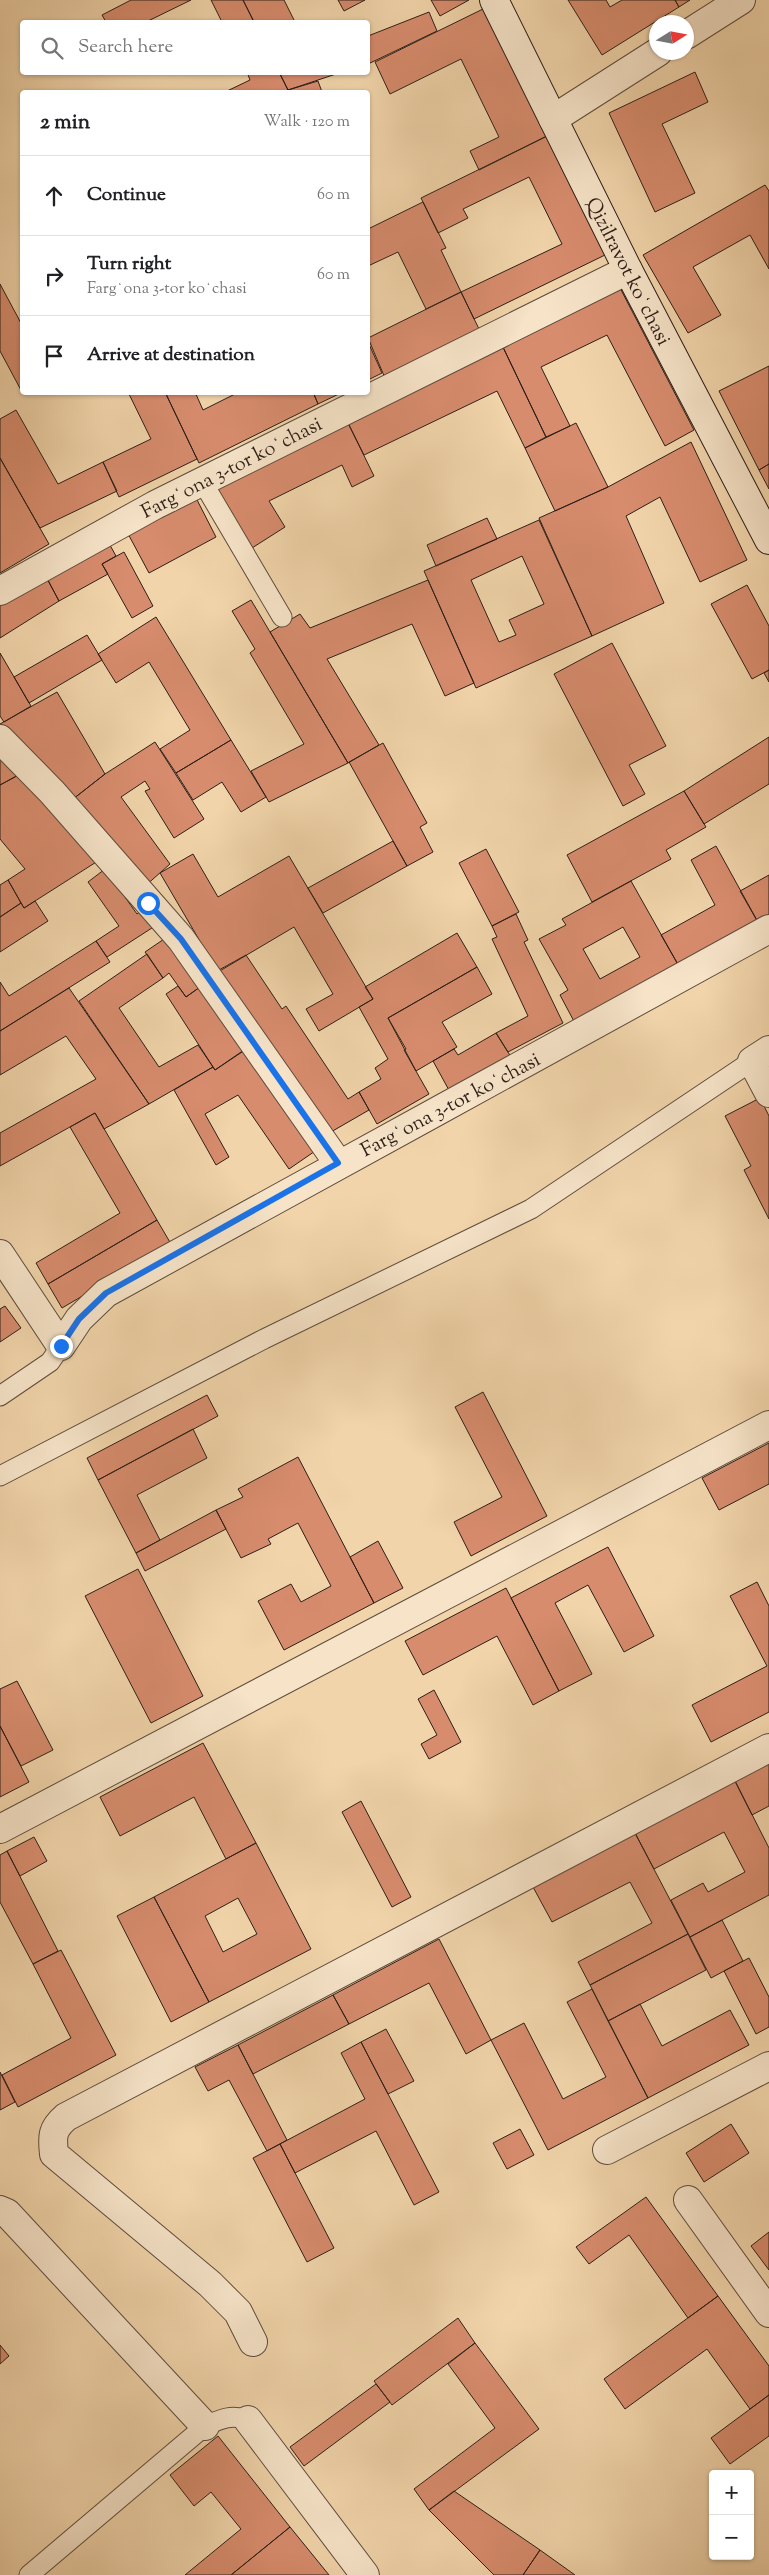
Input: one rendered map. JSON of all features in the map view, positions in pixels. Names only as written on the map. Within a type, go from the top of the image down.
[{"type":"street","name":"Qizilravot koʻchasi","points":[[494,0],[628,270],[769,540]]},
{"type":"street","points":[[694,30],[741,0]]},
{"type":"street","points":[[553,119],[649,58]]},
{"type":"street","name":"Fargʻona 3-tor koʻchasi","points":[[0,591],[202,481],[628,270]]},
{"type":"street","points":[[0,739],[52,792],[181,939],[338,1163]]},
{"type":"street","name":"Fargʻona 3-tor koʻchasi","points":[[61,1346],[79,1319],[106,1293],[338,1163],[559,1046],[769,929]]},
{"type":"street","points":[[761,1056],[769,1093]]},
{"type":"street","points":[[0,1254],[61,1346]]},
{"type":"street","points":[[0,1829],[769,1425]]},
{"type":"street","points":[[253,2342],[238,2312],[210,2284],[54,2154],[52,2136],[54,2126],[66,2117],[769,1748]]},
{"type":"street","points":[[607,2150],[769,2066]]},
{"type":"street","points":[[688,2200],[769,2313]]},
{"type":"street","points":[[0,2210],[7,2213],[205,2426]]},
{"type":"street","points":[[248,2420],[364,2575]]},
{"type":"lane","points":[[202,481],[282,617]]},
{"type":"lane","points":[[0,1476],[264,1339],[530,1209],[761,1056]]},
{"type":"lane","points":[[0,1396],[50,1362],[61,1346]]},
{"type":"lane","points":[[30,2575],[205,2426],[226,2417],[238,2416],[248,2420]]},
{"type":"building","points":[[131,0],[191,0],[150,20],[105,20],[102,15]]},
{"type":"building","points":[[211,0],[243,0],[253,20],[221,20]]},
{"type":"building","points":[[243,0],[284,0],[294,20],[253,20]]},
{"type":"building","points":[[338,0],[365,0],[344,11]]},
{"type":"building","points":[[431,0],[469,0],[440,16]]},
{"type":"building","points":[[568,0],[606,0],[610,7],[622,0],[675,0],[679,7],[666,15],[649,15],[649,26],[602,55]]},
{"type":"building","points":[[675,0],[690,0],[679,7]]},
{"type":"building","points":[[485,8],[547,136],[479,170],[470,151],[499,137],[461,59],[390,94],[375,62]]},
{"type":"building","points":[[429,12],[437,31],[370,63],[370,35]]},
{"type":"building","points":[[695,72],[708,102],[662,124],[695,193],[655,212],[609,113]]},
{"type":"building","points":[[248,75],[280,75],[288,90],[229,90],[250,80]]},
{"type":"building","points":[[280,75],[333,75],[288,90]]},
{"type":"building","points":[[318,81],[321,90],[288,90]]},
{"type":"building","points":[[547,136],[605,255],[474,319],[461,292],[562,244],[529,177],[463,209],[468,218],[438,233],[421,198]]},
{"type":"building","points":[[765,185],[769,191],[769,269],[750,235],[693,267],[721,315],[688,333],[643,255]]},
{"type":"building","points":[[423,202],[446,248],[441,250],[461,292],[426,309],[398,252],[370,265],[370,228]]},
{"type":"building","points":[[0,284],[20,321],[20,388],[0,351]]},
{"type":"building","points":[[619,286],[694,430],[665,446],[607,335],[541,367],[570,426],[546,437],[501,343]]},
{"type":"building","points":[[461,292],[480,331],[385,378],[370,343],[370,337]]},
{"type":"building","points":[[501,343],[546,437],[525,448],[497,391],[364,455],[346,419]]},
{"type":"building","points":[[370,346],[382,373],[370,379]]},
{"type":"building","points":[[769,366],[769,464],[759,470],[719,391]]},
{"type":"building","points":[[129,395],[166,395],[197,459],[119,497],[103,462],[151,439]]},
{"type":"building","points":[[166,395],[196,395],[203,410],[233,395],[314,395],[318,404],[199,463]]},
{"type":"building","points":[[314,395],[337,395],[318,404]]},
{"type":"building","points":[[16,410],[58,484],[103,462],[117,491],[40,528],[0,458],[0,419]]},
{"type":"building","points":[[346,419],[374,476],[352,487],[342,465],[269,501],[285,527],[252,548],[213,485]]},
{"type":"building","points":[[576,423],[608,487],[555,511],[525,448]]},
{"type":"building","points":[[691,442],[747,560],[700,582],[660,497],[626,516],[664,603],[592,636],[539,518],[608,487]]},
{"type":"building","points":[[0,458],[49,544],[0,573]]},
{"type":"building","points":[[769,464],[769,489],[759,470]]},
{"type":"building","points":[[194,494],[216,537],[149,573],[126,530]]},
{"type":"building","points":[[487,518],[497,539],[436,566],[427,545]]},
{"type":"building","points":[[539,520],[592,636],[476,688],[424,571]],"holes":[[[522,556],[544,604],[509,620],[516,635],[499,642],[471,580]]]},
{"type":"building","points":[[106,538],[116,556],[102,564],[108,574],[59,601],[43,571]]},
{"type":"building","points":[[124,552],[153,606],[132,618],[102,564]]},
{"type":"building","points":[[43,571],[59,601],[0,638],[0,599]]},
{"type":"building","points":[[428,580],[474,683],[445,696],[412,624],[327,659],[379,745],[348,763],[270,632],[300,614],[310,628]]},
{"type":"building","points":[[747,585],[769,626],[769,670],[752,679],[711,604]]},
{"type":"building","points":[[251,600],[348,763],[269,802],[251,771],[304,744],[250,653],[255,649],[232,611]]},
{"type":"building","points":[[156,617],[231,740],[176,773],[160,749],[190,730],[149,662],[116,683],[98,654]]},
{"type":"building","points":[[87,635],[102,660],[29,703],[14,677]]},
{"type":"building","points":[[612,643],[666,746],[629,765],[645,794],[623,806],[554,674]]},
{"type":"building","points":[[0,653],[31,706],[4,722],[0,716]]},
{"type":"building","points":[[769,670],[769,682],[764,673]]},
{"type":"building","points":[[57,692],[105,774],[68,803],[0,729],[0,724]]},
{"type":"building","points":[[769,737],[769,784],[704,824],[684,791]]},
{"type":"building","points":[[231,740],[266,797],[241,812],[222,782],[193,800],[176,773]]},
{"type":"building","points":[[155,742],[204,819],[174,838],[145,791],[150,789],[145,781],[121,797],[170,864],[144,887],[68,803],[105,774]]},
{"type":"building","points":[[383,743],[427,823],[420,827],[433,852],[407,866],[349,762]]},
{"type":"building","points":[[0,748],[24,772],[0,785]]},
{"type":"building","points":[[24,772],[101,859],[24,908],[8,880],[25,869],[0,839],[0,785]]},
{"type":"building","points":[[684,791],[706,827],[666,850],[671,859],[592,902],[567,855]]},
{"type":"building","points":[[393,841],[407,866],[323,913],[308,888]]},
{"type":"building","points":[[716,846],[759,924],[680,968],[661,935],[715,905],[691,860]]},
{"type":"building","points":[[486,849],[519,912],[492,926],[459,863]]},
{"type":"building","points":[[193,854],[218,897],[289,856],[373,999],[319,1031],[306,1009],[333,994],[294,927],[218,972],[160,873]]},
{"type":"building","points":[[105,869],[137,914],[144,909],[155,926],[107,957],[96,941],[119,926],[88,882]]},
{"type":"building","points":[[769,875],[769,918],[759,924],[740,891]]},
{"type":"building","points":[[8,880],[21,903],[0,917],[0,885]]},
{"type":"building","points":[[631,881],[680,968],[576,1025],[560,995],[568,990],[539,939],[566,925],[562,919]],"holes":[[[623,927],[640,957],[600,979],[583,949]]]},
{"type":"building","points":[[35,901],[48,921],[0,952],[0,917],[21,903],[24,908]]},
{"type":"building","points":[[516,914],[528,940],[524,942],[563,1023],[508,1052],[496,1033],[528,1016],[492,939],[497,937],[492,926]]},
{"type":"building","points":[[457,933],[477,967],[388,1018],[429,1094],[377,1124],[359,1092],[381,1079],[375,1068],[388,1059],[359,1007],[373,999],[365,987]]},
{"type":"building","points":[[170,935],[200,987],[186,997],[169,973],[163,978],[145,952]]},
{"type":"building","points":[[96,941],[110,962],[0,1031],[0,982],[9,996]]},
{"type":"building","points":[[147,954],[163,978],[119,1008],[159,1067],[198,1045],[213,1067],[149,1104],[79,1001]]},
{"type":"building","points":[[246,955],[282,1009],[286,1006],[348,1099],[359,1092],[369,1110],[324,1136],[219,970]]},
{"type":"building","points":[[477,967],[492,994],[442,1022],[457,1047],[416,1071],[388,1018]]},
{"type":"building","points":[[178,986],[186,997],[200,987],[244,1050],[215,1070],[166,994]]},
{"type":"building","points":[[69,988],[149,1104],[104,1129],[95,1113],[0,1166],[0,1133],[96,1079],[66,1036],[0,1075],[0,1031]]},
{"type":"building","points":[[496,1033],[511,1057],[450,1092],[433,1061],[454,1049],[458,1055]]},
{"type":"building","points":[[251,1046],[321,1147],[289,1169],[238,1095],[205,1114],[229,1157],[216,1165],[174,1090],[213,1067],[215,1070]]},
{"type":"building","points":[[760,1098],[769,1116],[769,1219],[744,1170],[751,1166],[725,1116]]},
{"type":"building","points":[[95,1113],[157,1220],[48,1284],[36,1263],[120,1213],[70,1127]]},
{"type":"building","points":[[157,1220],[171,1244],[62,1308],[48,1284]]},
{"type":"building","points":[[5,1306],[21,1328],[0,1342],[0,1309]]},
{"type":"building","points":[[483,1392],[547,1516],[471,1556],[454,1522],[502,1497],[455,1407]]},
{"type":"building","points":[[207,1395],[218,1416],[98,1480],[87,1458]]},
{"type":"building","points":[[193,1429],[207,1458],[137,1495],[160,1540],[136,1553],[98,1480]]},
{"type":"building","points":[[769,1443],[769,1484],[719,1510],[702,1478]]},
{"type":"building","points":[[298,1457],[374,1603],[284,1650],[258,1601],[291,1584],[301,1602],[331,1586],[298,1523],[268,1539],[271,1544],[241,1558],[216,1510],[243,1497],[238,1489]]},
{"type":"building","points":[[216,1510],[226,1529],[145,1571],[136,1553]]},
{"type":"building","points":[[378,1541],[403,1588],[374,1603],[350,1557]]},
{"type":"building","points":[[608,1547],[654,1636],[624,1652],[588,1585],[555,1603],[592,1674],[559,1691],[511,1598]]},
{"type":"building","points":[[138,1569],[203,1696],[151,1723],[85,1596]]},
{"type":"building","points":[[757,1582],[769,1606],[769,1712],[711,1742],[692,1705],[767,1666],[730,1596]]},
{"type":"building","points":[[506,1588],[559,1691],[533,1705],[497,1636],[423,1675],[405,1641]]},
{"type":"building","points":[[17,1681],[53,1750],[21,1766],[0,1726],[0,1689]]},
{"type":"building","points":[[434,1690],[461,1742],[429,1759],[421,1744],[437,1735],[418,1699]]},
{"type":"building","points":[[0,1726],[29,1782],[0,1797]]},
{"type":"building","points":[[203,1743],[256,1843],[226,1859],[194,1797],[120,1836],[100,1797]]},
{"type":"building","points":[[769,1763],[769,1806],[752,1815],[735,1781]]},
{"type":"building","points":[[735,1781],[769,1848],[769,1895],[690,1937],[671,1900],[703,1883],[708,1892],[745,1872],[724,1832],[654,1869],[635,1833]]},
{"type":"building","points":[[361,1801],[411,1897],[392,1907],[342,1812]]},
{"type":"building","points":[[635,1833],[688,1934],[590,1985],[578,1962],[652,1923],[630,1882],[552,1922],[533,1887]]},
{"type":"building","points":[[34,1837],[47,1861],[20,1876],[7,1851]]},
{"type":"building","points":[[256,1843],[311,1949],[209,2002],[154,1897]],"holes":[[[238,1898],[257,1934],[223,1952],[205,1916]]]},
{"type":"building","points":[[7,1851],[58,1951],[33,1964],[0,1902],[0,1855]]},
{"type":"building","points":[[154,1897],[209,2002],[171,2022],[117,1916]]},
{"type":"building","points":[[722,1920],[743,1961],[711,1978],[690,1937]]},
{"type":"building","points":[[688,1934],[706,1970],[608,2021],[590,1985]]},
{"type":"building","points":[[439,1939],[491,2040],[466,2054],[429,1983],[349,2024],[333,1995]]},
{"type":"building","points":[[61,1950],[116,2055],[18,2107],[2,2075],[71,2038],[33,1964]]},
{"type":"building","points":[[749,1958],[769,1997],[769,2027],[756,2034],[724,1971]]},
{"type":"building","points":[[592,1989],[648,2098],[548,2150],[491,2040],[524,2023],[563,2099],[606,2077],[567,2002]]},
{"type":"building","points":[[333,1995],[349,2024],[253,2074],[238,2045]]},
{"type":"building","points":[[640,2004],[662,2046],[730,2010],[749,2045],[648,2098],[608,2021]]},
{"type":"building","points":[[386,2029],[414,2081],[388,2094],[361,2042]]},
{"type":"building","points":[[361,2042],[439,2192],[414,2205],[376,2131],[295,2173],[280,2144],[365,2099],[341,2053]]},
{"type":"building","points":[[238,2045],[287,2140],[267,2151],[229,2080],[208,2091],[195,2067]]},
{"type":"building","points":[[0,2072],[15,2102],[0,2110]]},
{"type":"building","points":[[731,2124],[749,2153],[704,2182],[686,2153]]},
{"type":"building","points":[[520,2129],[534,2155],[507,2169],[493,2143]]},
{"type":"building","points":[[280,2144],[334,2248],[307,2262],[253,2158]]},
{"type":"building","points":[[646,2197],[718,2296],[688,2318],[629,2235],[589,2264],[576,2247]]},
{"type":"building","points":[[769,2232],[769,2270],[751,2246]]},
{"type":"building","points":[[718,2296],[769,2366],[769,2395],[750,2409],[707,2349],[625,2409],[604,2379]]},
{"type":"building","points":[[458,2318],[475,2343],[392,2405],[374,2381]]},
{"type":"building","points":[[475,2343],[539,2429],[429,2510],[414,2489],[495,2428],[448,2364]]},
{"type":"building","points":[[0,2345],[9,2356],[0,2364]]},
{"type":"building","points":[[376,2384],[390,2402],[304,2466],[290,2447]]},
{"type":"building","points":[[769,2395],[769,2436],[730,2464],[711,2438]]},
{"type":"building","points":[[218,2436],[290,2527],[231,2575],[185,2575],[241,2529],[211,2492],[194,2506],[170,2475]]},
{"type":"building","points":[[454,2491],[540,2550],[523,2575],[494,2575],[429,2510]]},
{"type":"building","points":[[290,2527],[329,2575],[231,2575]]},
{"type":"building","points":[[540,2550],[575,2575],[523,2575]]},
{"type":"route","points":[[61,1346],[79,1319],[106,1293],[338,1163],[181,939],[148,903]]}]
